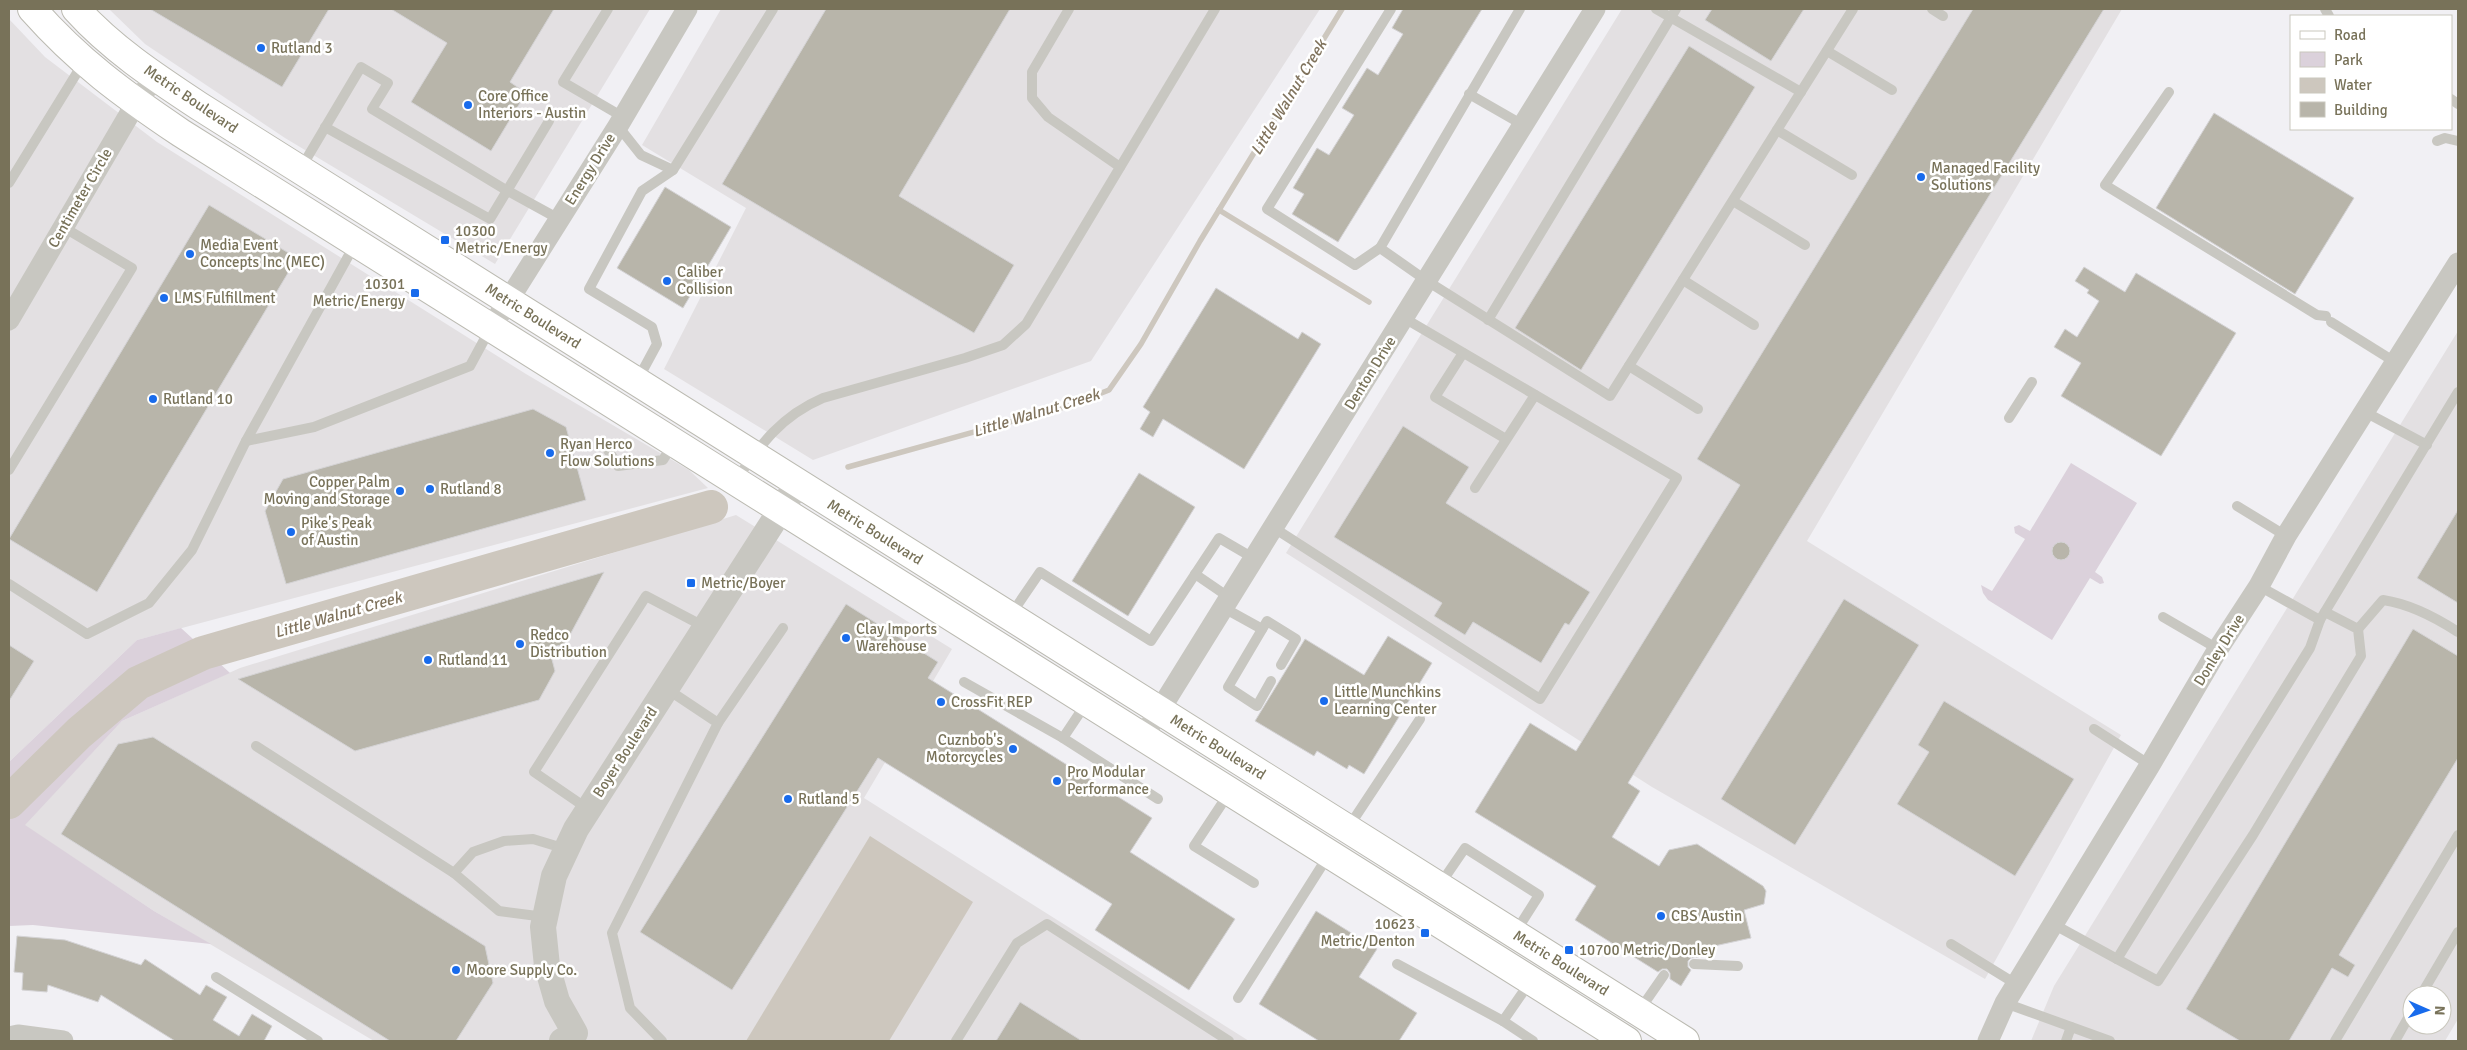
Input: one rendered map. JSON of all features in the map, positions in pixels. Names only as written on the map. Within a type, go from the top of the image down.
[{"type":"main road","name":"Metric Boulevard","points":[[32,9],[76,56],[136,103],[1626,1041]]},
{"type":"main road","name":"Metric Boulevard","points":[[88,17],[116,47],[155,77],[300,170],[637,380],[1685,1041]]},
{"type":"main road","points":[[76,56],[88,17]]},
{"type":"main road","points":[[284,197],[300,170]]},
{"type":"street","name":"Energy Drive","points":[[491,328],[621,121],[686,9]]},
{"type":"street","name":"Denton Drive","points":[[1143,737],[1428,282],[1595,9]]},
{"type":"street","name":"Centimeter Circle","points":[[9,320],[136,103],[155,77]]},
{"type":"street","name":"Donley Drive","points":[[1988,1041],[2016,984],[2150,766],[2218,649],[2259,586],[2286,536],[2458,263]]},
{"type":"street","name":"Boyer Boulevard","points":[[574,1038],[557,1001],[547,966],[543,927],[554,876],[566,849],[588,810],[798,483]]},
{"type":"street","points":[[9,1037],[18,1036],[63,1041]]},
{"type":"lane","points":[[608,9],[563,82],[621,121],[641,155],[673,170]]},
{"type":"lane","points":[[637,380],[658,344],[652,327],[589,289],[642,191],[673,170],[773,9]]},
{"type":"lane","points":[[1068,9],[1032,72],[1032,98],[1048,117],[1120,167]]},
{"type":"lane","points":[[736,480],[753,454],[782,422],[800,408],[823,398],[965,358],[1003,345],[1026,324],[1215,9]]},
{"type":"lane","points":[[1391,9],[1267,209],[1355,265],[1380,248],[1520,9]]},
{"type":"lane","points":[[1656,9],[1673,13],[1801,92]]},
{"type":"lane","points":[[1380,248],[1428,282],[1610,396],[1853,9]]},
{"type":"lane","points":[[1932,9],[1943,16]]},
{"type":"lane","points":[[1488,320],[1673,13]]},
{"type":"lane","points":[[1827,51],[1892,90]]},
{"type":"lane","points":[[9,183],[76,56]]},
{"type":"lane","points":[[300,170],[362,67],[388,83],[372,109],[506,190],[559,219]]},
{"type":"lane","points":[[2169,92],[2105,185],[2396,362]]},
{"type":"lane","points":[[1469,94],[1523,125]]},
{"type":"lane","points":[[325,127],[490,219],[549,121]]},
{"type":"lane","points":[[1777,130],[1852,175]]},
{"type":"lane","points":[[2438,141],[2446,138],[2458,141]]},
{"type":"lane","points":[[1733,201],[1805,245]]},
{"type":"lane","points":[[9,470],[132,268],[64,227]]},
{"type":"lane","points":[[9,584],[87,634],[149,603],[192,550],[246,440],[356,243]]},
{"type":"lane","points":[[1683,280],[1754,325]]},
{"type":"lane","points":[[1274,528],[1540,699],[1678,478],[1404,318]]},
{"type":"lane","points":[[246,440],[314,427],[470,366],[491,328]]},
{"type":"lane","points":[[1463,353],[1435,397],[1506,439]]},
{"type":"lane","points":[[1629,366],[1698,409]]},
{"type":"lane","points":[[2010,418],[2032,382]]},
{"type":"lane","points":[[2117,960],[2310,648],[2323,616],[2458,392]]},
{"type":"lane","points":[[1475,488],[1535,395]]},
{"type":"lane","points":[[2365,412],[2427,445]]},
{"type":"lane","points":[[604,445],[618,466],[663,460],[674,442]]},
{"type":"lane","points":[[2237,506],[2286,536]]},
{"type":"lane","points":[[1009,616],[1040,572],[1151,641],[1219,538],[1255,559]]},
{"type":"lane","points":[[1195,574],[1227,603],[1262,629]]},
{"type":"lane","points":[[2259,586],[2323,616],[2358,629]]},
{"type":"lane","points":[[588,810],[534,772],[640,605],[646,596],[705,627]]},
{"type":"lane","points":[[2052,924],[2158,981],[2253,835],[2361,656],[2358,629],[2383,600],[2399,602],[2438,620],[2458,632]]},
{"type":"lane","points":[[2163,617],[2218,649]]},
{"type":"lane","points":[[1271,681],[1257,706],[1228,687],[1267,621],[1296,638],[1281,665]]},
{"type":"lane","points":[[662,1041],[630,1008],[612,933],[718,723],[783,628]]},
{"type":"lane","points":[[964,682],[1063,738],[1158,798]]},
{"type":"lane","points":[[666,689],[718,723]]},
{"type":"lane","points":[[1063,738],[1087,702]]},
{"type":"lane","points":[[1348,829],[1420,719]]},
{"type":"lane","points":[[2094,729],[2150,766]]},
{"type":"lane","points":[[256,746],[454,873],[500,911],[545,917]]},
{"type":"lane","points":[[1230,792],[1194,846],[1254,883]]},
{"type":"lane","points":[[2335,1041],[2458,835]]},
{"type":"lane","points":[[454,873],[473,852],[504,841],[533,839],[566,849]]},
{"type":"lane","points":[[1439,887],[1465,848],[1538,895],[1515,934]]},
{"type":"lane","points":[[1238,998],[1329,855]]},
{"type":"lane","points":[[956,1041],[1017,943],[1047,924],[1229,1041]]},
{"type":"lane","points":[[2428,985],[2458,932]]},
{"type":"lane","points":[[1951,944],[2016,984]]},
{"type":"lane","points":[[1397,964],[1503,1021],[1533,1041]]},
{"type":"lane","points":[[1694,964],[1738,966]]},
{"type":"lane","points":[[1638,1012],[1664,975]]},
{"type":"lane","points":[[216,977],[318,1041]]},
{"type":"lane","points":[[1503,1021],[1530,981]]},
{"type":"lane","points":[[2005,1003],[2110,1041]]},
{"type":"lane","points":[[2066,1041],[2071,1027]]},
{"type":"lane","points":[[2395,1041],[2402,1029]]},
{"type":"shaded area","points":[[109,9],[650,9],[495,264],[285,138],[145,44]]},
{"type":"shaded area","points":[[721,9],[1320,9],[1091,361],[813,460],[664,369],[746,208],[642,145]]},
{"type":"shaded area","points":[[1622,9],[2122,9],[1807,541],[2121,735],[1985,979],[1652,787],[1286,553]]},
{"type":"shaded area","points":[[9,19],[45,57],[157,142],[526,374],[689,470],[708,488],[137,640],[9,762]]},
{"type":"shaded area","points":[[2458,331],[2458,1019],[2452,1029],[2452,985],[2402,985],[2402,1035],[2449,1035],[2445,1041],[2031,1041],[2054,986]]},
{"type":"shaded area","points":[[736,515],[952,649],[864,798],[1249,1041],[374,1041],[154,911],[24,825],[122,721],[240,668]]},
{"type":"green space","points":[[2071,463],[2137,503],[2095,572],[2102,577],[2104,583],[2100,584],[2090,578],[2052,640],[1988,600],[1983,593],[1981,585],[1992,591],[2025,539],[2015,533],[2014,527],[2019,525],[2030,531]]},
{"type":"green space","points":[[181,628],[230,673],[122,721],[25,825],[154,911],[211,944],[33,925],[9,926],[9,762],[137,640]]},
{"type":"water","points":[[870,836],[973,902],[889,1041],[746,1041]]},
{"type":"building","name":"Rutland 3","points":[[150,9],[329,9],[282,87]]},
{"type":"building","points":[[391,9],[554,9],[510,82],[526,93],[491,151],[411,102],[447,43]]},
{"type":"building","points":[[826,9],[1010,9],[899,196],[1014,265],[974,333],[722,184]]},
{"type":"building","points":[[1403,9],[1482,9],[1338,242],[1292,214],[1304,194],[1293,188],[1317,148],[1329,155],[1354,115],[1342,108],[1367,68],[1378,75],[1403,34],[1392,28]]},
{"type":"building","points":[[1712,9],[1804,9],[1771,61],[1705,20]]},
{"type":"building","points":[[1973,9],[2104,9],[1628,783],[1640,791],[1612,837],[1659,866],[1669,850],[1697,844],[1763,886],[1766,891],[1764,904],[1744,910],[1751,938],[1705,948],[1699,957],[1691,958],[1688,961],[1688,967],[1691,970],[1681,986],[1670,979],[1670,973],[1667,969],[1662,969],[1658,972],[1575,920],[1596,886],[1475,812],[1530,723],[1576,751],[1740,485],[1697,459]]},
{"type":"building","points":[[1689,46],[1755,87],[1581,370],[1515,328]]},
{"type":"building","points":[[2214,113],[2354,198],[2295,294],[2156,208]]},
{"type":"building","points":[[665,187],[731,227],[683,308],[617,268]]},
{"type":"building","name":"Rutland 10","points":[[209,205],[297,258],[97,592],[9,539]]},
{"type":"building","points":[[2084,267],[2125,292],[2136,273],[2236,333],[2161,456],[2061,396],[2081,363],[2054,347],[2065,329],[2077,337],[2099,301],[2087,293],[2089,290],[2075,281]]},
{"type":"building","points":[[1216,288],[1298,339],[1302,332],[1321,344],[1244,469],[1163,419],[1153,437],[1140,429],[1150,412],[1143,407]]},
{"type":"building","name":"Rutland 8","points":[[533,409],[566,427],[586,500],[286,584],[265,511],[283,479]]},
{"type":"building","points":[[1403,426],[1469,467],[1446,503],[1590,592],[1569,625],[1565,623],[1541,663],[1473,622],[1465,635],[1434,616],[1442,603],[1334,537]]},
{"type":"building","points":[[1139,473],[1195,507],[1128,616],[1072,581]]},
{"type":"building","points":[[2458,510],[2458,603],[2417,578]]},
{"type":"building","points":[[2061,542],[2067,545],[2070,551],[2067,557],[2061,560],[2055,557],[2052,551],[2055,545]]},
{"type":"building","name":"Rutland 11","points":[[604,572],[565,644],[549,648],[555,671],[539,700],[355,751],[238,679]]},
{"type":"building","points":[[1844,599],[1919,645],[1795,845],[1721,799]]},
{"type":"building","points":[[846,604],[938,662],[928,678],[1152,818],[1130,852],[1235,919],[1189,990],[1095,930],[1112,904],[878,758],[732,990],[640,932]]},
{"type":"building","points":[[2413,629],[2458,656],[2458,758],[2339,955],[2355,965],[2348,977],[2332,968],[2289,1041],[2240,1041],[2186,1009]]},
{"type":"building","points":[[1388,636],[1432,663],[1364,774],[1349,765],[1347,769],[1317,751],[1314,756],[1255,721],[1305,639],[1364,675]]},
{"type":"building","points":[[9,645],[34,661],[9,701]]},
{"type":"building","points":[[1944,701],[2074,779],[2015,876],[1897,804],[1929,752],[1918,745]]},
{"type":"building","points":[[153,737],[485,946],[493,983],[456,1041],[390,1041],[61,834],[118,744]]},
{"type":"building","points":[[1316,911],[1377,949],[1359,977],[1417,1013],[1399,1041],[1319,1041],[1259,1004]]},
{"type":"building","points":[[17,936],[65,940],[141,965],[145,959],[200,995],[206,985],[227,997],[213,1020],[239,1036],[252,1014],[272,1026],[264,1041],[175,1041],[101,995],[98,1002],[48,985],[47,992],[22,990],[23,973],[14,972]]},
{"type":"building","points":[[1020,1002],[1082,1041],[996,1041]]},
{"type":"waterway","name":"Little Walnut Creek","points":[[848,467],[1071,405],[1109,390],[1141,344],[1200,241],[1342,9]]},
{"type":"waterway","name":"Little Walnut Creek","points":[[1219,210],[1369,302]]},
{"type":"waterway","name":"Little Walnut Creek","points":[[9,802],[79,733],[138,683],[203,653],[711,507]]},
{"type":"place","name":"Rutland 3","points":[[261,48]]},
{"type":"place","name":"Core Office Interiors - Austin","points":[[468,105]]},
{"type":"place","name":"Managed Facility Solutions","points":[[1921,177]]},
{"type":"place","name":"10300 Metric/Energy","points":[[445,240]]},
{"type":"place","name":"Media Event Concepts Inc (MEC)","points":[[190,254]]},
{"type":"place","name":"Caliber Collision","points":[[667,281]]},
{"type":"place","name":"10301 Metric/Energy","points":[[415,293]]},
{"type":"place","name":"LMS Fulfillment","points":[[164,298]]},
{"type":"place","name":"Rutland 10","points":[[153,399]]},
{"type":"place","name":"Ryan Herco Flow Solutions","points":[[550,453]]},
{"type":"place","name":"Rutland 8","points":[[430,489]]},
{"type":"place","name":"Copper Palm Moving and Storage","points":[[400,491]]},
{"type":"place","name":"Pike's Peak of Austin","points":[[291,532]]},
{"type":"place","name":"Metric/Boyer","points":[[691,583]]},
{"type":"place","name":"Clay Imports Warehouse","points":[[846,638]]},
{"type":"place","name":"Redco Distribution","points":[[520,644]]},
{"type":"place","name":"Rutland 11","points":[[428,660]]},
{"type":"place","name":"Little Munchkins Learning Center","points":[[1324,701]]},
{"type":"place","name":"CrossFit REP","points":[[941,702]]},
{"type":"place","name":"Cuznbob's Motorcycles","points":[[1013,749]]},
{"type":"place","name":"Pro Modular Performance","points":[[1057,781]]},
{"type":"place","name":"Rutland 5","points":[[788,799]]},
{"type":"place","name":"CBS Austin","points":[[1661,916]]},
{"type":"place","name":"10623 Metric/Denton","points":[[1425,933]]},
{"type":"place","name":"10700 Metric/Donley","points":[[1569,950]]},
{"type":"place","name":"Moore Supply Co.","points":[[456,970]]}]
